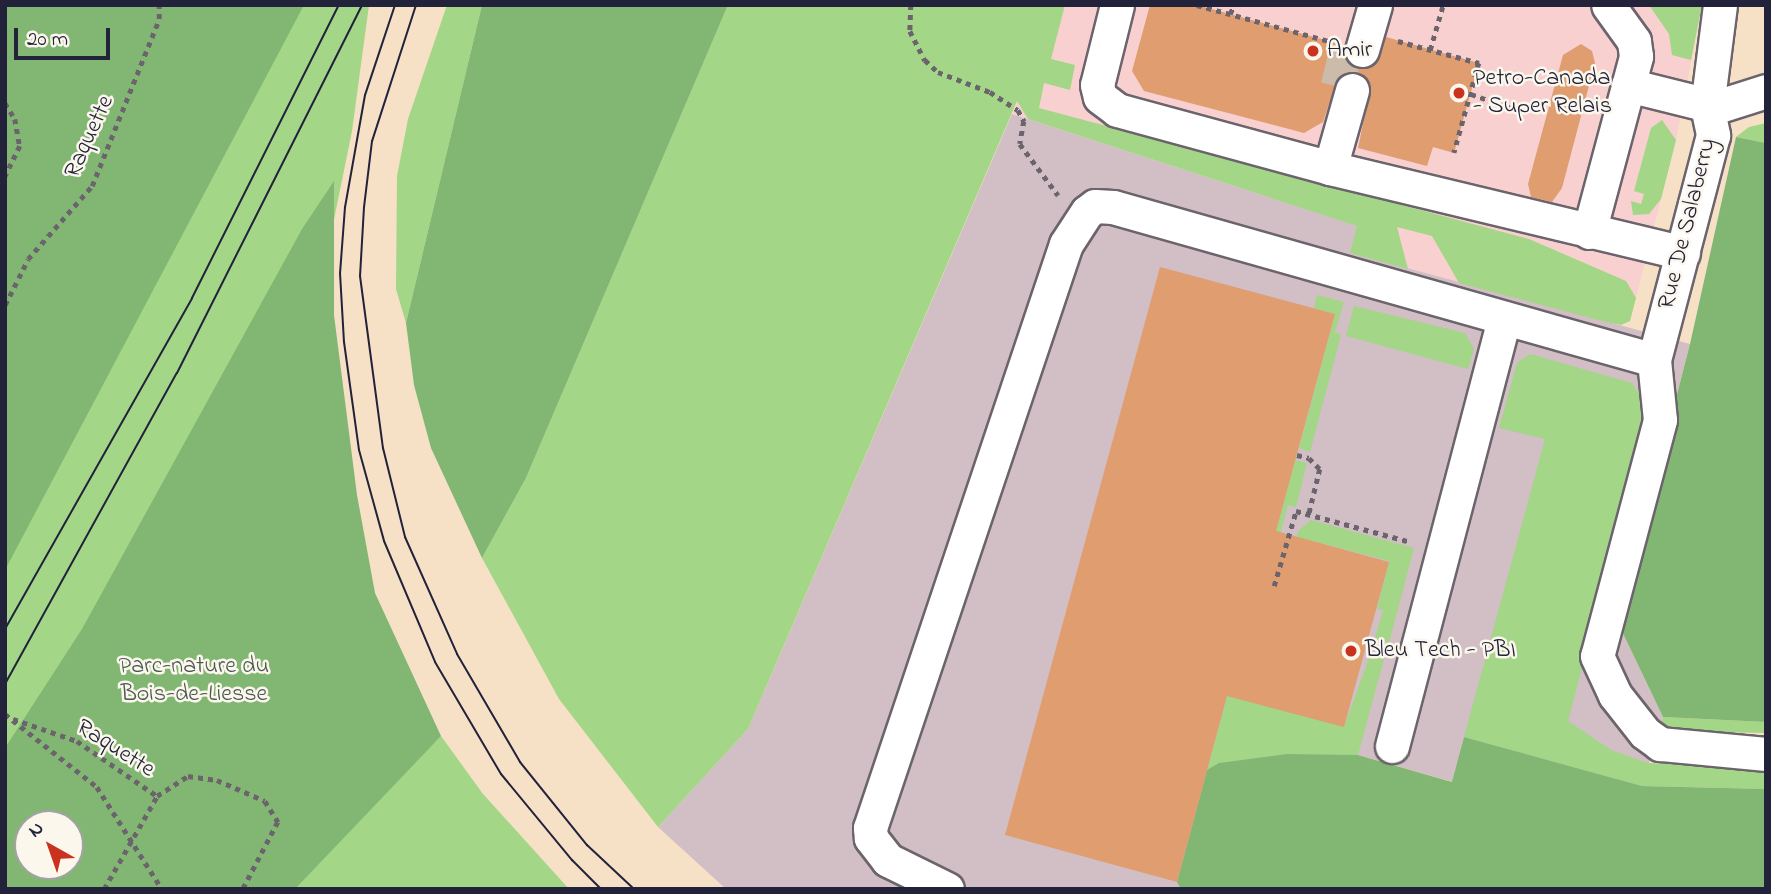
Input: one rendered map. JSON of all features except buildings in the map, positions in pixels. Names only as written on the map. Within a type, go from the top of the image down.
[{"type":"street","points":[[1117,5],[1098,77],[1098,92],[1104,102],[1138,116],[1323,166],[1683,253]]},
{"type":"street","points":[[1358,5],[1359,41]]},
{"type":"street","points":[[1359,41],[1375,5]]},
{"type":"street","points":[[1589,232],[1636,49],[1608,5]]},
{"type":"street","points":[[1628,85],[1707,106],[1720,5]]},
{"type":"street","points":[[1323,166],[1344,88]]},
{"type":"street","name":"Rue De Salaberry","points":[[1654,360],[1713,135],[1707,106],[1736,103],[1766,91]]},
{"type":"street","points":[[947,889],[888,860],[878,850],[870,828],[957,562],[1077,220],[1095,206],[1113,207],[1654,360],[1660,420],[1597,656],[1615,695],[1645,733],[1660,744],[1766,754]]},
{"type":"street","points":[[1392,746],[1504,319]]},
{"type":"path","name":"Raquette","points":[[5,305],[28,259],[92,187],[159,19],[159,5]]},
{"type":"path","points":[[911,5],[910,31],[925,60],[938,72],[990,92],[1018,110],[1024,121],[1020,144],[1077,220]]},
{"type":"path","points":[[1197,5],[1333,42],[1359,41],[1430,50],[1479,63],[1454,153]]},
{"type":"path","points":[[1230,14],[1234,5]]},
{"type":"path","points":[[1430,50],[1443,5]]},
{"type":"path","points":[[1471,94],[1522,112]]},
{"type":"path","points":[[5,103],[15,119],[20,146],[5,177]]},
{"type":"path","points":[[1297,455],[1309,458],[1320,469],[1309,514]]},
{"type":"path","points":[[1274,586],[1296,511],[1419,545]]},
{"type":"path","points":[[1367,645],[1390,651]]},
{"type":"path","points":[[5,714],[97,787],[162,889]]},
{"type":"path","name":"Raquette","points":[[13,719],[77,741],[158,796]]},
{"type":"path","name":"Raquette","points":[[104,889],[158,796],[188,776],[217,780],[265,801],[278,822],[243,889]]},
{"type":"shaded area","points":[[1052,5],[1702,5],[1676,140],[1630,321],[1621,325],[1350,253],[1357,226],[1012,114]]},
{"type":"shaded area","points":[[1012,114],[1358,226],[1351,253],[1690,344],[1618,623],[1663,717],[1642,786],[1464,737],[1453,782],[1358,755],[1318,889],[726,889],[658,827],[748,729]]},
{"type":"green space","name":"Parc-nature du Bois-de-Liesse","points":[[5,5],[369,5],[352,131],[325,264],[361,591],[435,742],[441,736],[483,794],[569,889],[5,889]]},
{"type":"green space","points":[[5,5],[304,5],[5,570]]},
{"type":"green space","points":[[447,5],[482,5],[406,323],[396,289],[397,176],[408,119]]},
{"type":"green space","points":[[482,5],[728,5],[526,478],[482,558],[431,448],[414,385],[406,323]]},
{"type":"green space","points":[[728,5],[1065,5],[1051,59],[1075,65],[1070,90],[1044,83],[1039,108],[1529,239],[1626,281],[1636,298],[1630,321],[1621,325],[1606,322],[1459,283],[1432,236],[1397,227],[1408,269],[1350,253],[1357,226],[1028,119],[1017,101],[748,729],[658,827],[559,699],[482,558],[526,478]]},
{"type":"green space","points":[[1649,5],[1702,5],[1691,60],[1672,55],[1669,34]]},
{"type":"green space","points":[[1662,120],[1676,140],[1661,199],[1649,214],[1633,215],[1631,201],[1641,204],[1644,194],[1634,191],[1651,128]]},
{"type":"green space","points":[[1766,123],[1766,143],[1736,137],[1749,127]]},
{"type":"green space","points":[[1736,137],[1766,143],[1766,722],[1663,717],[1618,623],[1690,344]]},
{"type":"green space","points":[[334,181],[334,315],[357,495],[375,593],[441,736],[295,889],[5,889],[5,748],[82,629],[302,229]]},
{"type":"green space","points":[[1317,295],[1344,302],[1335,332],[1341,335],[1310,452],[1299,448],[1335,314],[1314,308]]},
{"type":"green space","points":[[1354,306],[1465,333],[1474,349],[1468,369],[1346,336]]},
{"type":"green space","points":[[1530,354],[1632,383],[1645,404],[1642,440],[1568,721],[1611,750],[1648,763],[1766,767],[1766,789],[1642,786],[1464,737],[1545,439],[1499,428],[1517,363]]},
{"type":"green space","points":[[1295,460],[1307,463],[1296,507],[1288,505],[1267,584],[1262,583]]},
{"type":"green space","points":[[1311,520],[1414,548],[1389,643],[1375,638],[1383,610],[1377,609],[1389,561],[1313,541],[1299,593],[1284,589],[1298,531]]},
{"type":"green space","points":[[1241,645],[1344,727],[1370,655],[1384,659],[1358,755],[1287,754],[1219,763],[1207,770]]},
{"type":"green space","points":[[1663,717],[1766,722],[1766,733],[1659,731]]},
{"type":"green space","points":[[1464,737],[1642,786],[1766,789],[1766,889],[1181,889],[1177,882],[1207,770],[1219,763],[1287,754],[1358,755],[1452,782]]},
{"type":"tunnel","points":[[1337,86],[1347,46]]},
{"type":"tram line","points":[[5,629],[192,298],[339,5]]},
{"type":"tram line","points":[[5,684],[177,373],[362,5]]},
{"type":"tram line","points":[[395,5],[365,95],[345,207],[340,273],[344,342],[359,450],[384,541],[435,662],[501,774],[572,860],[601,889]]},
{"type":"tram line","points":[[416,5],[372,141],[364,207],[360,276],[383,448],[405,537],[457,654],[520,762],[587,845],[634,889]]},
{"type":"place","name":"Amir","points":[[1313,51]]},
{"type":"place","name":"Petro-Canada - Super Relais","points":[[1459,93]]},
{"type":"place","name":"Bleu Tech - PBI","points":[[1351,651]]}]
